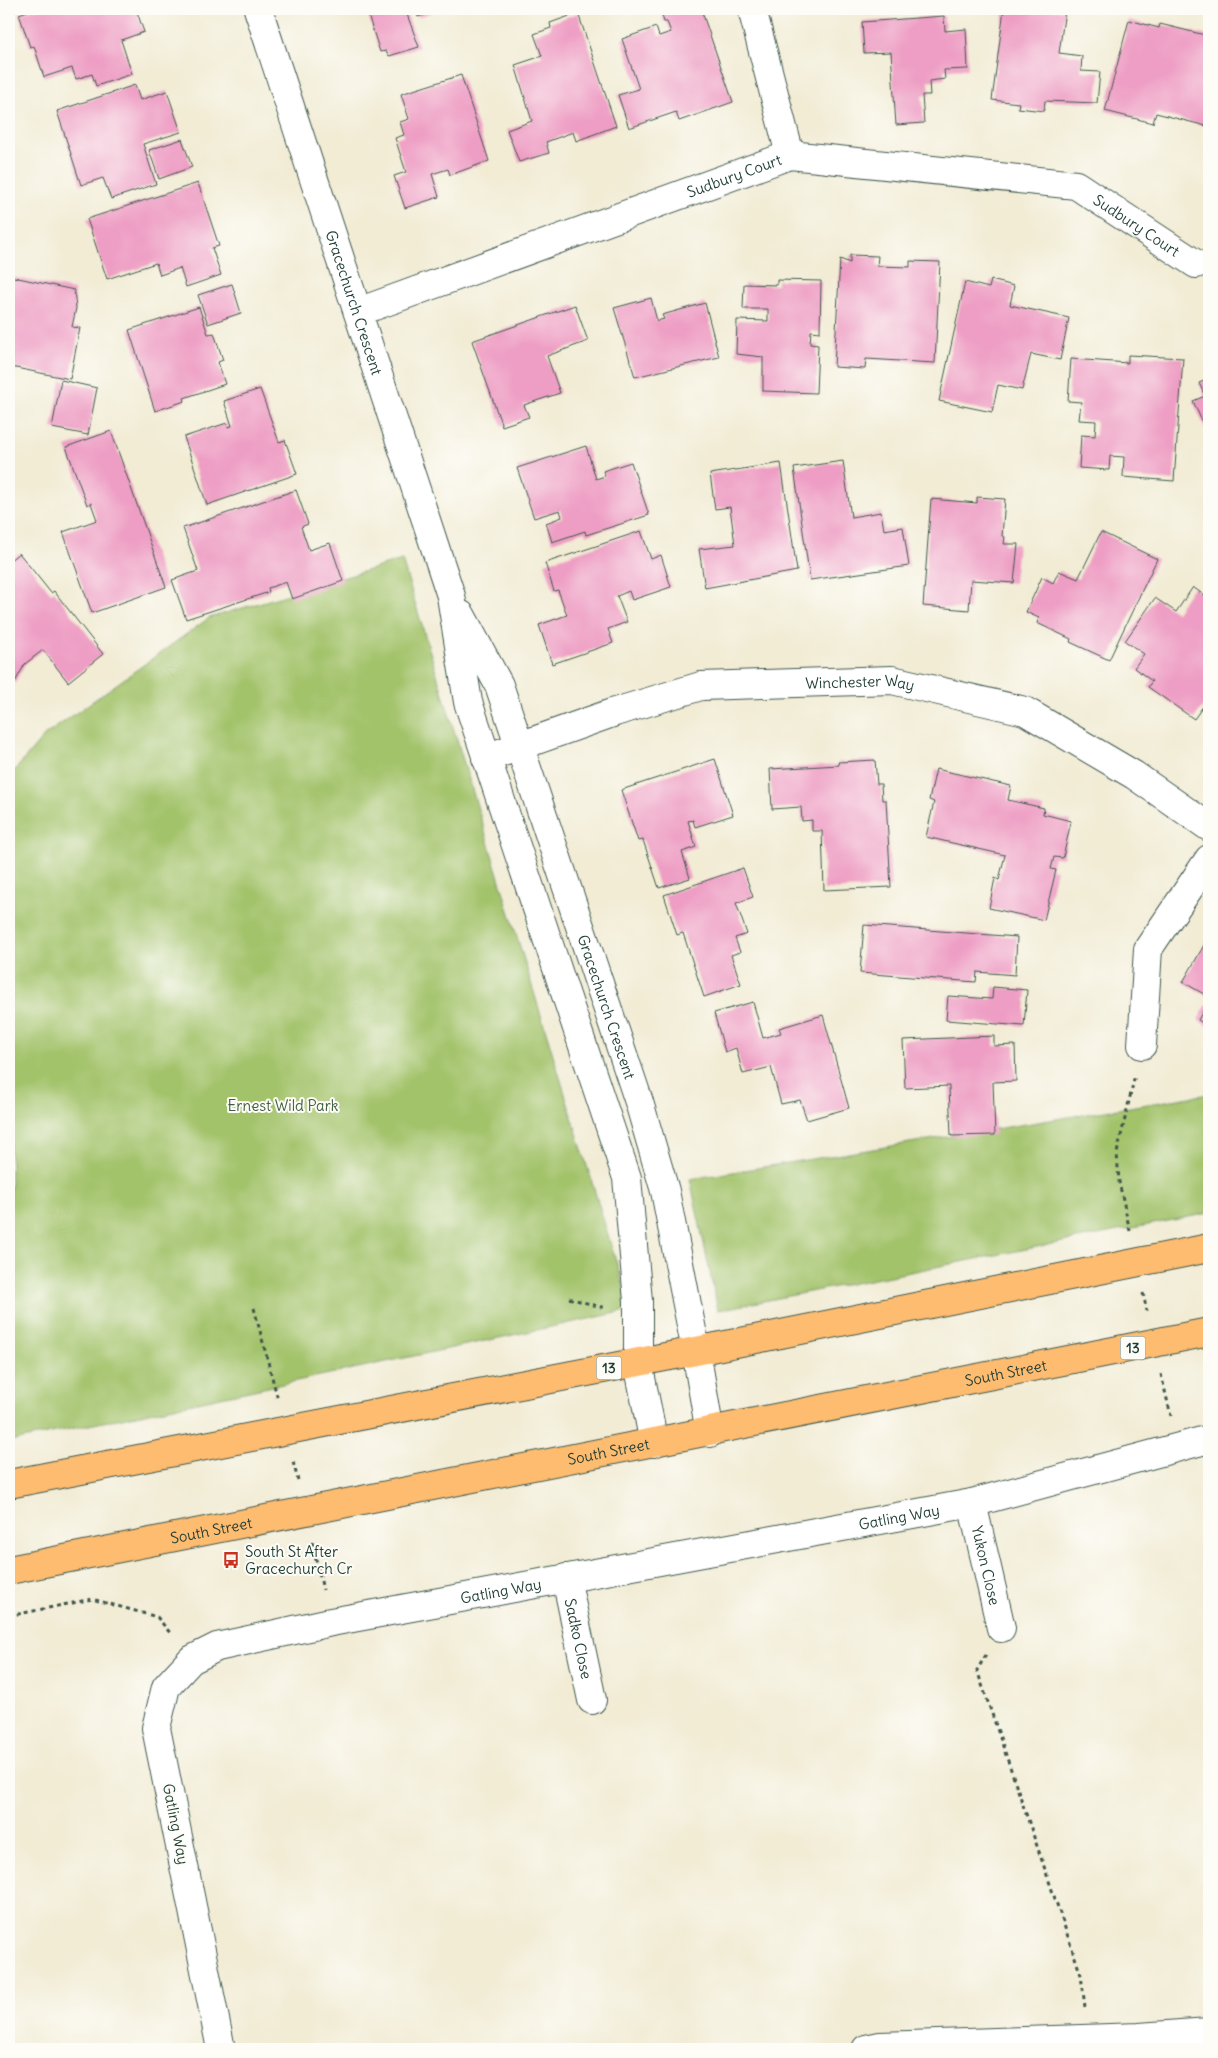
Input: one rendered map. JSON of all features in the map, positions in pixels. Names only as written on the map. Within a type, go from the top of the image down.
[{"type":"highway","name":"13","points":[[9,1484],[638,1363],[1209,1248]]},
{"type":"highway","name":"South Street","points":[[9,1570],[1209,1332]]},
{"type":"street","name":"Gracechurch Crescent","points":[[258,9],[451,596],[468,702],[627,1178],[638,1301],[638,1363],[654,1443]]},
{"type":"street","points":[[752,9],[790,155]]},
{"type":"street","name":"Sudbury Court","points":[[358,312],[790,155],[1076,186],[1196,264]]},
{"type":"street","name":"Gracechurch Crescent","points":[[451,596],[499,685],[642,1110],[665,1191],[710,1432]]},
{"type":"street","name":"Winchester Way","points":[[486,758],[615,712],[701,686],[892,680],[1025,710],[1134,775],[1209,827]]},
{"type":"street","points":[[1142,1045],[1148,949],[1209,859]]},
{"type":"street","name":"Gatling Way","points":[[221,2049],[156,1728],[166,1687],[191,1660],[217,1647],[331,1622],[972,1503],[1209,1439]]},
{"type":"street","name":"Yukon Close","points":[[972,1503],[1001,1628]]},
{"type":"street","name":"Sadko Close","points":[[566,1578],[592,1700]]},
{"type":"street","points":[[866,2049],[880,2046],[1088,2039],[1139,2043],[1209,2032]]},
{"type":"path","points":[[569,1298],[601,1307]]},
{"type":"path","points":[[9,1616],[92,1599],[157,1617],[191,1660]]},
{"type":"path","points":[[1001,1628],[978,1670],[1081,1975],[1088,2039]]},
{"type":"green space","name":"Ernest Wild Park","points":[[402,560],[631,1310],[9,1442],[9,1193],[11,1186],[9,777],[44,736],[209,618]]},
{"type":"green space","points":[[1209,1094],[1209,1213],[718,1310],[690,1179]]},
{"type":"building","points":[[33,9],[136,9],[144,32],[121,40],[132,74],[96,86],[92,74],[76,79],[72,68],[44,77],[34,46],[30,47],[19,14]]},
{"type":"building","points":[[366,9],[405,9],[419,47],[389,56],[386,51],[380,52]]},
{"type":"building","points":[[415,9],[441,9],[418,17]]},
{"type":"building","points":[[660,9],[708,9],[702,12],[733,102],[679,121],[676,112],[629,128],[618,95],[639,89],[622,39],[656,27],[659,36],[671,32],[667,22],[664,22]]},
{"type":"building","points":[[1004,9],[1065,10],[1059,53],[1082,56],[1081,71],[1100,72],[1097,103],[1045,101],[1044,111],[1018,108],[1019,103],[992,100]]},
{"type":"building","points":[[578,13],[616,126],[576,141],[573,132],[546,142],[549,153],[519,162],[507,130],[532,121],[515,65],[542,56],[534,34],[551,28],[550,23]]},
{"type":"building","points":[[944,16],[945,31],[966,29],[968,69],[944,70],[945,79],[929,81],[930,95],[922,95],[924,123],[896,125],[891,52],[864,53],[862,22]]},
{"type":"building","points":[[1129,20],[1159,28],[1160,24],[1209,36],[1209,115],[1206,126],[1156,113],[1153,123],[1105,111]]},
{"type":"building","points":[[461,75],[489,161],[450,175],[448,169],[432,174],[439,197],[405,208],[394,176],[406,172],[395,138],[404,135],[400,122],[409,119],[401,94]]},
{"type":"building","points":[[135,85],[140,100],[167,91],[181,132],[143,144],[156,184],[111,199],[103,178],[81,185],[57,111]]},
{"type":"building","points":[[182,139],[192,167],[159,179],[149,150]]},
{"type":"building","points":[[198,183],[219,246],[212,248],[221,275],[186,287],[180,268],[160,275],[156,263],[107,279],[87,219]]},
{"type":"building","points":[[850,255],[878,256],[877,266],[910,267],[910,261],[940,262],[935,363],[866,359],[865,369],[834,367],[840,259],[850,263]]},
{"type":"building","points":[[9,276],[74,290],[76,308],[72,327],[80,328],[70,379],[11,367],[9,373]]},
{"type":"building","points":[[777,280],[821,281],[820,332],[811,331],[810,344],[818,345],[816,393],[763,391],[763,357],[736,354],[737,320],[768,321],[768,309],[743,309],[744,284],[777,285]]},
{"type":"building","points":[[991,280],[1014,286],[1010,305],[1069,318],[1060,360],[1031,354],[1022,390],[998,385],[992,412],[939,401],[965,282],[989,288]]},
{"type":"building","points":[[232,284],[241,313],[208,324],[198,295]]},
{"type":"building","points":[[651,298],[657,321],[664,319],[662,315],[705,303],[719,357],[635,377],[614,308]]},
{"type":"building","points":[[575,305],[588,341],[547,356],[560,393],[524,405],[529,417],[502,426],[472,341]]},
{"type":"building","points":[[199,307],[208,334],[214,333],[223,360],[218,362],[225,384],[184,398],[185,401],[155,411],[129,330]]},
{"type":"building","points":[[1128,355],[1183,358],[1174,481],[1123,477],[1124,457],[1110,456],[1109,470],[1079,468],[1081,435],[1095,436],[1096,421],[1079,420],[1081,402],[1068,401],[1071,359],[1128,363]]},
{"type":"building","points":[[1209,379],[1209,437],[1193,401],[1205,396],[1199,383]]},
{"type":"building","points":[[61,380],[97,388],[88,435],[52,428]]},
{"type":"building","points":[[260,389],[279,442],[285,440],[297,474],[207,505],[184,437],[227,423],[228,427],[232,426],[224,401]]},
{"type":"building","points":[[111,431],[166,587],[92,613],[63,532],[97,520],[91,503],[87,505],[66,447]]},
{"type":"building","points":[[586,446],[596,479],[605,476],[603,471],[631,462],[649,515],[586,535],[585,531],[552,542],[546,523],[562,517],[560,510],[534,518],[517,468]]},
{"type":"building","points":[[843,461],[851,517],[881,512],[884,530],[903,527],[909,566],[810,580],[794,468]]},
{"type":"building","points":[[781,463],[797,571],[705,588],[699,549],[735,545],[730,507],[715,509],[710,474]]},
{"type":"building","points":[[296,490],[308,524],[301,527],[309,550],[330,543],[343,581],[292,599],[286,582],[268,588],[269,592],[186,619],[172,580],[198,571],[183,528]]},
{"type":"building","points":[[977,497],[1005,499],[1002,536],[1005,537],[1004,544],[1018,544],[1014,583],[971,580],[969,610],[923,606],[931,499],[977,503]]},
{"type":"building","points":[[641,531],[651,559],[661,555],[671,587],[632,600],[629,591],[617,596],[627,622],[608,629],[613,643],[552,664],[539,625],[567,615],[558,590],[554,591],[545,563]]},
{"type":"building","points":[[1101,532],[1157,559],[1109,660],[1070,642],[1071,639],[1037,623],[1039,618],[1026,612],[1042,577],[1053,583],[1059,571],[1078,579]]},
{"type":"building","points":[[19,553],[51,593],[54,591],[103,654],[68,682],[43,650],[25,664],[15,682],[9,678],[9,561]]},
{"type":"building","points":[[1193,587],[1209,599],[1209,698],[1194,719],[1148,687],[1152,681],[1134,668],[1144,654],[1125,641],[1155,598],[1176,612]]},
{"type":"building","points":[[715,759],[733,815],[695,827],[693,820],[688,821],[696,847],[682,852],[690,878],[659,888],[643,840],[638,841],[621,790]]},
{"type":"building","points":[[875,760],[877,784],[881,784],[882,800],[886,800],[891,887],[824,890],[822,831],[812,831],[812,820],[802,821],[801,807],[772,809],[770,769],[839,765],[838,762]]},
{"type":"building","points":[[936,769],[1011,786],[1008,800],[1044,808],[1043,814],[1071,821],[1063,858],[1054,857],[1051,869],[1056,870],[1044,920],[989,908],[995,878],[999,880],[1005,855],[926,837],[934,802],[929,800]]},
{"type":"building","points":[[743,868],[753,897],[736,903],[747,934],[735,938],[740,952],[731,955],[741,984],[704,997],[683,933],[677,935],[664,895]]},
{"type":"building","points":[[864,925],[1017,937],[1015,975],[977,972],[976,982],[860,973]]},
{"type":"building","points":[[1207,940],[1209,942],[1209,997],[1183,982]]},
{"type":"building","points":[[993,987],[1027,990],[1024,1026],[946,1020],[948,996],[992,999]]},
{"type":"building","points":[[1209,1000],[1209,1027],[1198,1020]]},
{"type":"building","points":[[753,1002],[763,1038],[781,1033],[779,1028],[823,1015],[849,1108],[807,1120],[800,1100],[781,1104],[771,1067],[743,1074],[736,1048],[725,1052],[714,1013]]},
{"type":"building","points":[[994,1036],[994,1046],[1015,1045],[1016,1081],[993,1082],[995,1135],[951,1136],[949,1086],[905,1088],[903,1040]]},
{"type":"place","name":"South St After Gracechurch Cr","points":[[231,1560]]}]
